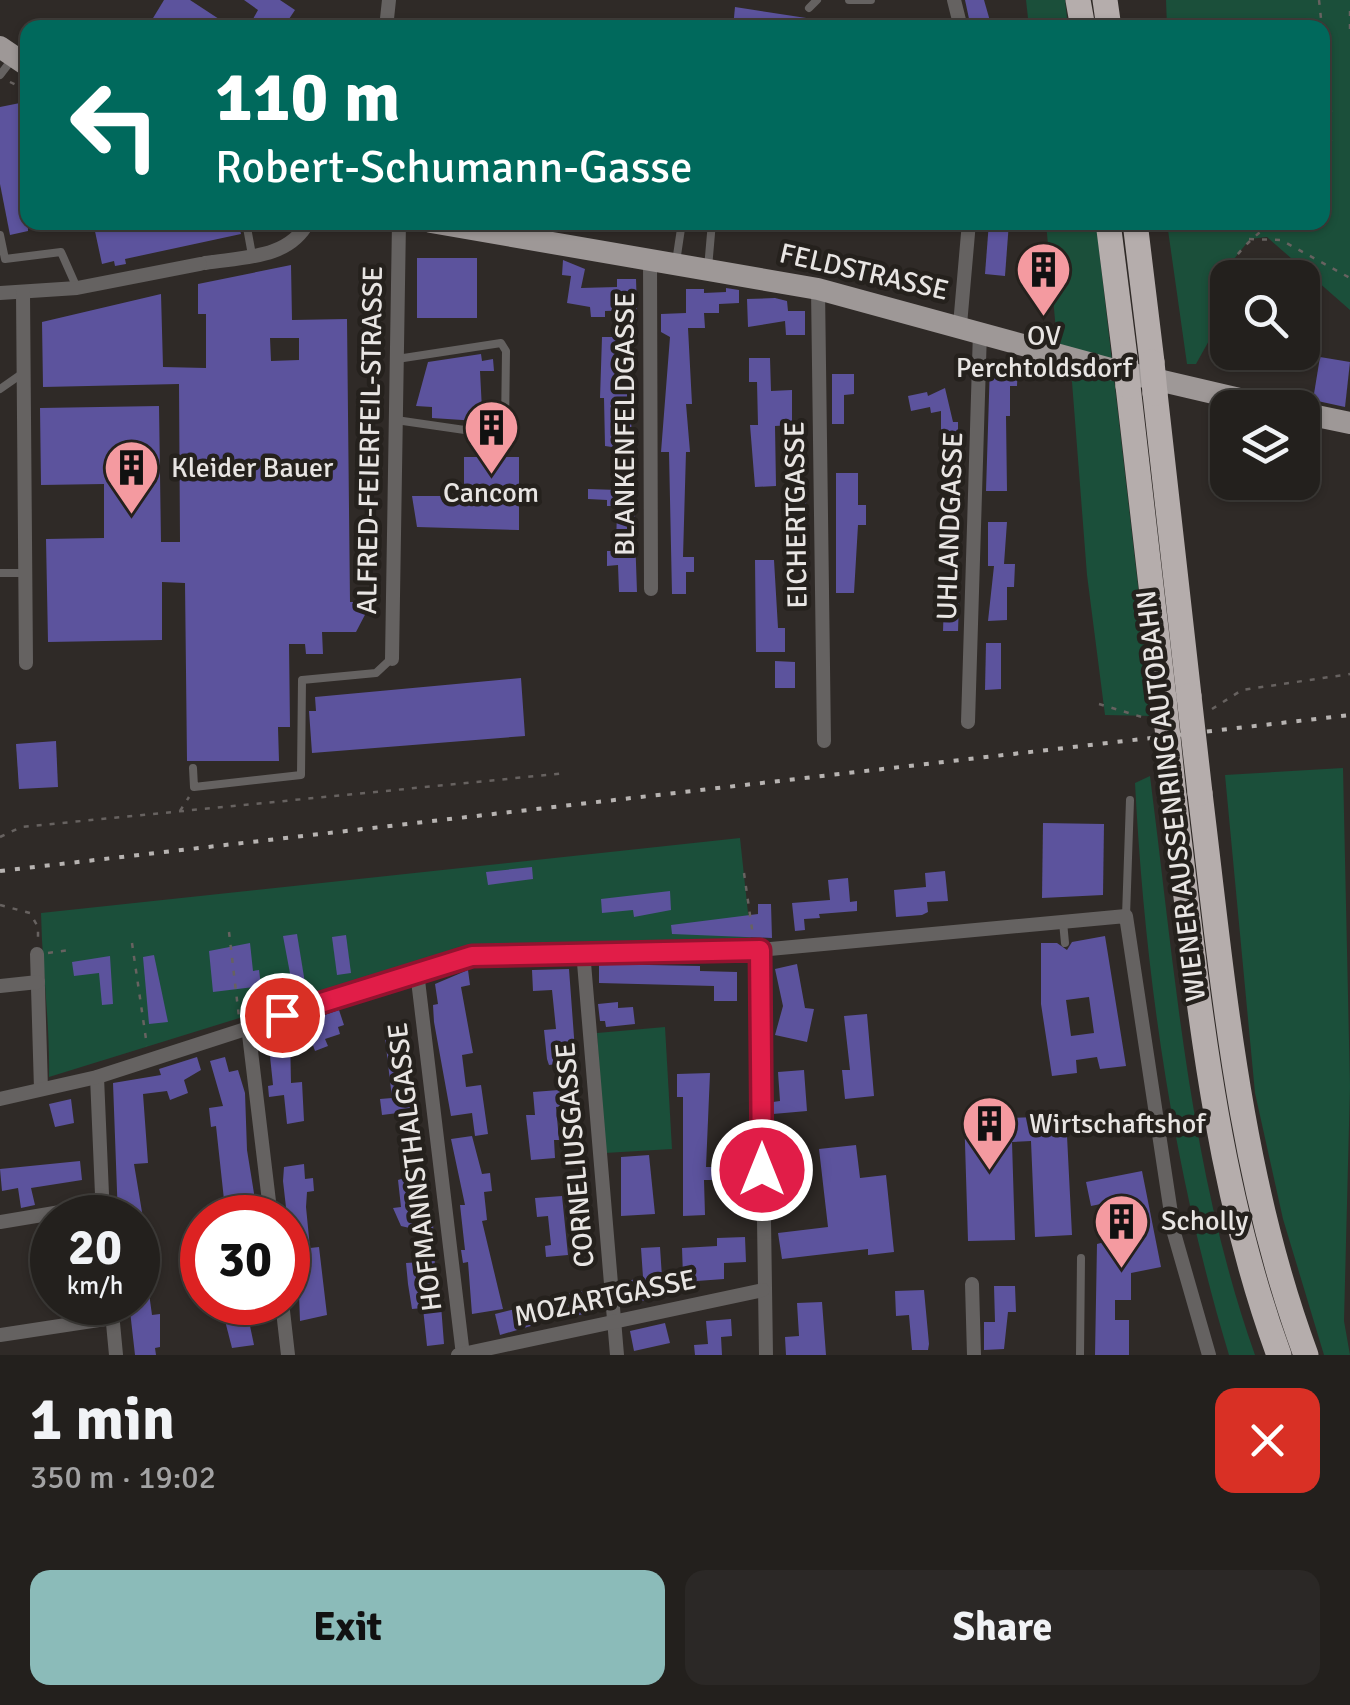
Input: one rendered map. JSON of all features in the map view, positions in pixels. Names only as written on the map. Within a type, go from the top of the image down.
[{"type":"highway","name":"WIENER AUSSENRING AUTOBAHN","points":[[1109,230],[1128,386],[1184,703]]},
{"type":"highway","name":"WIENER AUSSENRING AUTOBAHN","points":[[1136,230],[1184,703],[1187,795],[1219,1130],[1254,1282],[1278,1355]]},
{"type":"highway","name":"WIENER AUSSENRING AUTOBAHN","points":[[1187,795],[1267,1230],[1306,1355]]},
{"type":"main road","name":"FELDSTRASSE","points":[[457,230],[483,238],[676,262],[818,289],[1210,392]]},
{"type":"main road","points":[[1320,417],[1350,424]]},
{"type":"street","points":[[0,293],[77,288],[252,255],[298,241],[304,230]]},
{"type":"street","name":"ALFRED-FEIERFEIL-STRASSE","points":[[392,659],[398,230]]},
{"type":"street","name":"UHLANDGASSE","points":[[968,230],[968,722]]},
{"type":"street","name":"BLANKENFELDGASSE","points":[[650,258],[651,590]]},
{"type":"street","name":"EICHERTGASSE","points":[[818,289],[824,741]]},
{"type":"street","points":[[24,293],[26,663]]},
{"type":"street","points":[[0,1099],[97,1076],[472,956],[760,950],[1126,916],[1174,1233],[1209,1355]]},
{"type":"street","points":[[760,950],[766,1355]]},
{"type":"street","name":"CORNELIUSGASSE","points":[[583,951],[617,1355]]},
{"type":"street","points":[[38,954],[41,1090]]},
{"type":"street","name":"HOFMANNSTHALGASSE","points":[[417,972],[461,1355]]},
{"type":"street","points":[[0,986],[38,982]]},
{"type":"street","points":[[244,1027],[268,1195]]},
{"type":"street","points":[[97,1076],[101,1195]]},
{"type":"street","points":[[0,1222],[30,1219]]},
{"type":"street","points":[[972,1284],[974,1355]]},
{"type":"street","name":"MOZARTGASSE","points":[[461,1355],[764,1290]]},
{"type":"street","points":[[0,1335],[45,1325]]},
{"type":"street","points":[[113,1325],[116,1355]]},
{"type":"street","points":[[285,1325],[288,1355]]},
{"type":"lane","points":[[809,8],[816,0]]},
{"type":"lane","points":[[849,0],[871,0]]},
{"type":"lane","points":[[247,230],[252,255]]},
{"type":"lane","points":[[676,262],[681,230]]},
{"type":"lane","points":[[708,268],[711,230]]},
{"type":"lane","points":[[0,235],[5,259],[61,252],[77,288]]},
{"type":"lane","points":[[396,359],[501,343],[506,351],[506,427],[499,435],[484,436],[396,420]]},
{"type":"lane","points":[[0,389],[23,373]]},
{"type":"lane","points":[[0,573],[26,573]]},
{"type":"lane","points":[[193,768],[194,786],[301,774],[302,680],[376,673],[392,659]]},
{"type":"lane","points":[[1126,916],[1130,800]]},
{"type":"lane","points":[[1062,919],[1066,942]]},
{"type":"lane","points":[[1080,1355],[1081,1258]]},
{"type":"path","points":[[1350,11],[1350,33]]},
{"type":"path","points":[[1330,103],[1331,112]]},
{"type":"path","points":[[1330,142],[1334,135]]},
{"type":"path","points":[[1233,260],[1262,230]]},
{"type":"path","points":[[1250,240],[1281,240],[1350,278]]},
{"type":"path","points":[[1184,703],[1350,674]]},
{"type":"path","points":[[1099,704],[1147,719]]},
{"type":"path","points":[[0,837],[21,827],[567,773]]},
{"type":"path","points":[[180,814],[188,798]]},
{"type":"path","points":[[744,872],[753,942],[760,950]]},
{"type":"path","points":[[0,905],[23,908],[35,918],[38,954],[70,950]]},
{"type":"path","points":[[229,932],[244,1027]]},
{"type":"path","points":[[132,943],[148,1059]]},
{"type":"green space","points":[[1026,0],[1065,0],[1067,20],[1028,20]]},
{"type":"green space","points":[[1166,0],[1350,0],[1350,310],[1320,284],[1320,260],[1293,260],[1267,237],[1250,239],[1233,260],[1210,260],[1210,339],[1196,364],[1187,364],[1168,230],[1330,230],[1330,20],[1167,20]]},
{"type":"green space","points":[[1047,230],[1097,230],[1153,716],[1105,715],[1087,575],[1072,382],[1057,341]]},
{"type":"green space","points":[[1343,768],[1350,1086],[1344,1321],[1350,1355],[1324,1355],[1283,1219],[1255,1093],[1225,775]]},
{"type":"green space","points":[[1150,776],[1199,1141],[1214,1213],[1255,1355],[1229,1355],[1177,1144],[1154,1000],[1140,855],[1135,783]]},
{"type":"green space","points":[[740,838],[751,941],[472,946],[49,1077],[41,913]]},
{"type":"green space","points":[[665,1027],[672,1149],[605,1153],[597,1033]]},
{"type":"building","points":[[164,0],[190,0],[219,19],[218,20],[152,20]]},
{"type":"building","points":[[244,0],[280,0],[295,10],[288,20],[254,20],[258,10]]},
{"type":"building","points":[[965,0],[984,0],[990,20],[969,20]]},
{"type":"building","points":[[735,7],[820,20],[734,20]]},
{"type":"building","points":[[20,103],[20,230],[28,231],[10,235],[0,184],[0,107]]},
{"type":"building","points":[[95,230],[240,230],[241,234],[125,259],[126,264],[102,264]]},
{"type":"building","points":[[988,230],[1008,230],[1005,276],[985,274]]},
{"type":"building","points":[[417,258],[477,258],[477,318],[417,318]]},
{"type":"building","points":[[563,260],[585,269],[581,288],[617,287],[617,279],[636,279],[637,310],[605,311],[605,317],[591,317],[590,307],[567,303],[571,276],[562,275]]},
{"type":"building","points":[[291,265],[292,320],[347,319],[350,602],[369,602],[368,609],[356,632],[322,632],[323,654],[306,654],[305,644],[289,644],[290,727],[278,727],[279,761],[187,761],[185,583],[162,582],[162,640],[48,642],[46,539],[104,538],[104,484],[41,485],[40,408],[159,406],[161,542],[180,542],[179,384],[43,387],[42,322],[161,294],[163,367],[206,368],[206,314],[198,314],[198,284]],"holes":[[[270,338],[299,338],[299,360],[271,361]]]},
{"type":"building","points":[[726,288],[739,290],[739,303],[719,304],[719,313],[704,313],[705,328],[688,328],[692,404],[686,404],[690,452],[686,452],[683,557],[694,557],[694,572],[686,572],[686,594],[672,594],[669,452],[661,452],[670,337],[661,332],[661,314],[686,313],[686,289],[704,289],[704,293],[726,292]]},
{"type":"building","points":[[747,299],[787,301],[788,311],[805,311],[805,335],[786,335],[785,321],[748,327]]},
{"type":"building","points":[[602,337],[629,337],[632,450],[605,446],[604,398],[600,398]]},
{"type":"building","points":[[481,354],[482,361],[493,359],[494,371],[480,371],[482,410],[494,410],[493,422],[432,418],[432,407],[416,406],[428,362]]},
{"type":"building","points":[[1320,357],[1350,362],[1345,407],[1320,402],[1320,390],[1315,390]]},
{"type":"building","points":[[749,358],[770,358],[771,391],[792,390],[792,425],[775,426],[776,486],[755,487],[750,425],[758,425],[757,382],[749,382]]},
{"type":"building","points":[[990,364],[1018,364],[1017,386],[1010,386],[1010,416],[1006,416],[1007,491],[986,491]]},
{"type":"building","points":[[832,374],[854,374],[854,394],[844,395],[844,424],[832,424]]},
{"type":"building","points":[[945,388],[953,422],[958,422],[958,457],[941,457],[941,411],[931,413],[930,407],[911,411],[908,396],[927,392],[928,396]]},
{"type":"building","name":"Cancom","points":[[464,457],[519,457],[519,530],[417,527],[412,496],[464,496]]},
{"type":"building","points":[[836,473],[858,473],[858,505],[866,505],[866,525],[858,525],[854,593],[836,593]]},
{"type":"building","points":[[618,476],[633,476],[637,592],[619,592],[618,565],[607,566],[607,551],[616,551],[617,506],[607,506],[607,500],[588,499],[588,489],[618,490]]},
{"type":"building","points":[[806,500],[807,532],[791,532],[790,501]]},
{"type":"building","points":[[988,522],[1007,522],[1004,564],[1015,564],[1014,587],[1007,587],[1007,620],[988,621],[994,566],[988,566]]},
{"type":"building","points":[[755,560],[774,560],[778,628],[785,628],[785,652],[756,652]]},
{"type":"building","points":[[945,574],[960,574],[958,631],[943,631]]},
{"type":"building","points":[[986,643],[1001,643],[1001,689],[985,690]]},
{"type":"building","points":[[775,661],[795,662],[795,688],[775,688]]},
{"type":"building","points":[[521,678],[525,736],[312,753],[309,711],[316,711],[315,697]]},
{"type":"building","points":[[56,741],[58,787],[19,789],[16,744]]},
{"type":"building","points":[[1043,823],[1104,824],[1103,895],[1042,898]]},
{"type":"building","points":[[532,867],[533,879],[488,885],[486,872]]},
{"type":"building","points":[[945,871],[948,901],[927,902],[928,912],[922,915],[896,917],[894,890],[926,887],[925,873]]},
{"type":"building","points":[[848,878],[850,902],[857,901],[857,911],[819,914],[820,918],[804,919],[805,930],[795,931],[792,903],[830,900],[828,880]]},
{"type":"building","points":[[670,891],[671,910],[634,917],[633,910],[602,913],[601,899]]},
{"type":"building","points":[[758,904],[771,904],[772,938],[672,934],[671,925],[758,914]]},
{"type":"building","points":[[297,934],[305,983],[292,984],[283,936]]},
{"type":"building","points":[[346,935],[351,973],[337,975],[332,937]]},
{"type":"building","points":[[1105,936],[1126,1066],[1100,1069],[1097,1057],[1076,1060],[1077,1073],[1052,1076],[1041,1004],[1041,943],[1057,943],[1067,950],[1072,942]],"holes":[[[1089,997],[1094,1033],[1071,1036],[1066,1000]]]},
{"type":"building","points":[[250,943],[253,971],[259,970],[261,986],[213,992],[209,951]]},
{"type":"building","points":[[154,955],[168,1022],[149,1024],[143,957]]},
{"type":"building","points":[[110,956],[113,1004],[102,1005],[99,973],[74,976],[72,962]]},
{"type":"building","points":[[599,964],[700,966],[700,971],[737,972],[737,1001],[714,1001],[714,986],[599,983]]},
{"type":"building","points":[[797,964],[805,1008],[814,1009],[807,1042],[775,1035],[783,1006],[775,969]]},
{"type":"building","points":[[569,969],[579,1105],[556,1107],[559,1140],[554,1140],[555,1158],[531,1160],[526,1115],[535,1115],[533,1092],[559,1090],[556,1064],[549,1065],[547,1059],[544,1030],[556,1029],[552,990],[533,991],[532,970]]},
{"type":"building","points":[[468,970],[470,985],[461,987],[473,1053],[462,1055],[466,1087],[481,1085],[488,1134],[475,1136],[472,1113],[451,1116],[433,1005],[438,1004],[435,984]]},
{"type":"building","points":[[618,1002],[618,1008],[633,1007],[635,1024],[606,1027],[605,1021],[600,1021],[598,1004]]},
{"type":"building","points":[[339,1010],[344,1025],[338,1027],[340,1034],[325,1039],[328,1046],[315,1051],[305,1022]]},
{"type":"building","points":[[867,1014],[874,1096],[845,1099],[842,1070],[850,1070],[844,1016]]},
{"type":"building","points":[[290,1035],[291,1083],[302,1082],[304,1121],[287,1124],[284,1095],[269,1097],[268,1086],[273,1085],[268,1037]]},
{"type":"building","points":[[408,1037],[414,1111],[382,1115],[380,1099],[392,1098],[385,1038]]},
{"type":"building","points":[[197,1057],[201,1070],[184,1080],[188,1093],[170,1100],[167,1091],[143,1094],[148,1163],[134,1164],[139,1195],[117,1195],[113,1083],[161,1075],[159,1069]]},
{"type":"building","points":[[225,1057],[229,1072],[238,1070],[245,1093],[247,1150],[254,1195],[224,1195],[216,1126],[211,1127],[209,1108],[223,1106],[210,1061]]},
{"type":"building","points":[[804,1070],[807,1111],[773,1114],[773,1102],[780,1101],[778,1072]]},
{"type":"building","points":[[710,1073],[706,1167],[713,1167],[713,1180],[704,1180],[705,1215],[683,1216],[683,1097],[677,1097],[677,1074]]},
{"type":"building","points":[[71,1099],[74,1123],[55,1127],[49,1104]]},
{"type":"building","points":[[1012,1110],[1012,1118],[1066,1116],[1072,1235],[1035,1237],[1031,1141],[1012,1142],[1015,1240],[968,1241],[964,1111]]},
{"type":"building","points":[[472,1136],[482,1174],[490,1173],[492,1191],[484,1192],[487,1220],[482,1221],[503,1309],[472,1314],[468,1262],[463,1263],[461,1250],[465,1250],[460,1205],[465,1205],[451,1139]]},
{"type":"building","points":[[856,1145],[860,1178],[886,1175],[894,1252],[868,1255],[868,1249],[782,1259],[778,1233],[828,1227],[819,1149]]},
{"type":"building","points":[[649,1155],[655,1214],[621,1216],[621,1157]]},
{"type":"building","points":[[80,1161],[82,1180],[31,1188],[30,1206],[21,1208],[18,1188],[2,1191],[0,1169]]},
{"type":"building","points":[[304,1164],[305,1179],[313,1178],[314,1191],[285,1195],[284,1167]]},
{"type":"building","points":[[1142,1171],[1161,1267],[1131,1273],[1131,1300],[1115,1300],[1115,1320],[1129,1320],[1129,1355],[1095,1355],[1097,1244],[1132,1235],[1125,1199],[1091,1206],[1086,1182]]},
{"type":"building","points":[[423,1172],[426,1223],[433,1222],[436,1292],[444,1344],[427,1346],[423,1308],[412,1309],[406,1263],[421,1262],[418,1230],[401,1226],[393,1208],[401,1207],[398,1180]]},
{"type":"building","points":[[562,1196],[568,1255],[546,1257],[545,1246],[551,1245],[548,1216],[537,1217],[535,1198]]},
{"type":"building","points":[[745,1237],[746,1262],[724,1263],[724,1279],[697,1281],[697,1287],[661,1288],[661,1292],[649,1293],[649,1300],[630,1302],[628,1281],[643,1277],[641,1248],[660,1247],[662,1277],[683,1276],[682,1248],[717,1246],[717,1238]]},
{"type":"building","points":[[319,1247],[327,1315],[310,1319],[310,1248]]},
{"type":"building","points":[[994,1286],[1015,1286],[1016,1312],[1008,1312],[1004,1349],[984,1350],[984,1322],[995,1322]]},
{"type":"building","points":[[924,1290],[928,1350],[912,1350],[909,1315],[896,1316],[895,1291]]},
{"type":"building","points":[[582,1291],[588,1313],[562,1319],[557,1296]]},
{"type":"building","points":[[822,1302],[826,1355],[786,1355],[785,1337],[799,1336],[797,1303]]},
{"type":"building","points":[[532,1305],[534,1325],[500,1335],[495,1314]]},
{"type":"building","points":[[731,1319],[732,1336],[721,1337],[722,1355],[695,1355],[694,1345],[708,1344],[706,1321]]},
{"type":"building","points":[[665,1323],[670,1343],[634,1351],[630,1331]]},
{"type":"building","points":[[132,1325],[160,1325],[156,1355],[135,1355]]},
{"type":"building","points":[[226,1325],[250,1325],[254,1345],[232,1348]]},
{"type":"railway","points":[[0,871],[1350,715]]},
{"type":"place","name":"OV Perchtoldsdorf","points":[[1044,319]]},
{"type":"place","name":"Cancom","points":[[491,476]]},
{"type":"place","name":"Kleider Bauer","points":[[132,517]]},
{"type":"place","name":"Wirtschaftshof","points":[[990,1173]]},
{"type":"place","name":"Scholly","points":[[1122,1270]]},
{"type":"route","points":[[282,1015],[472,956],[760,950],[762,1170]]}]
